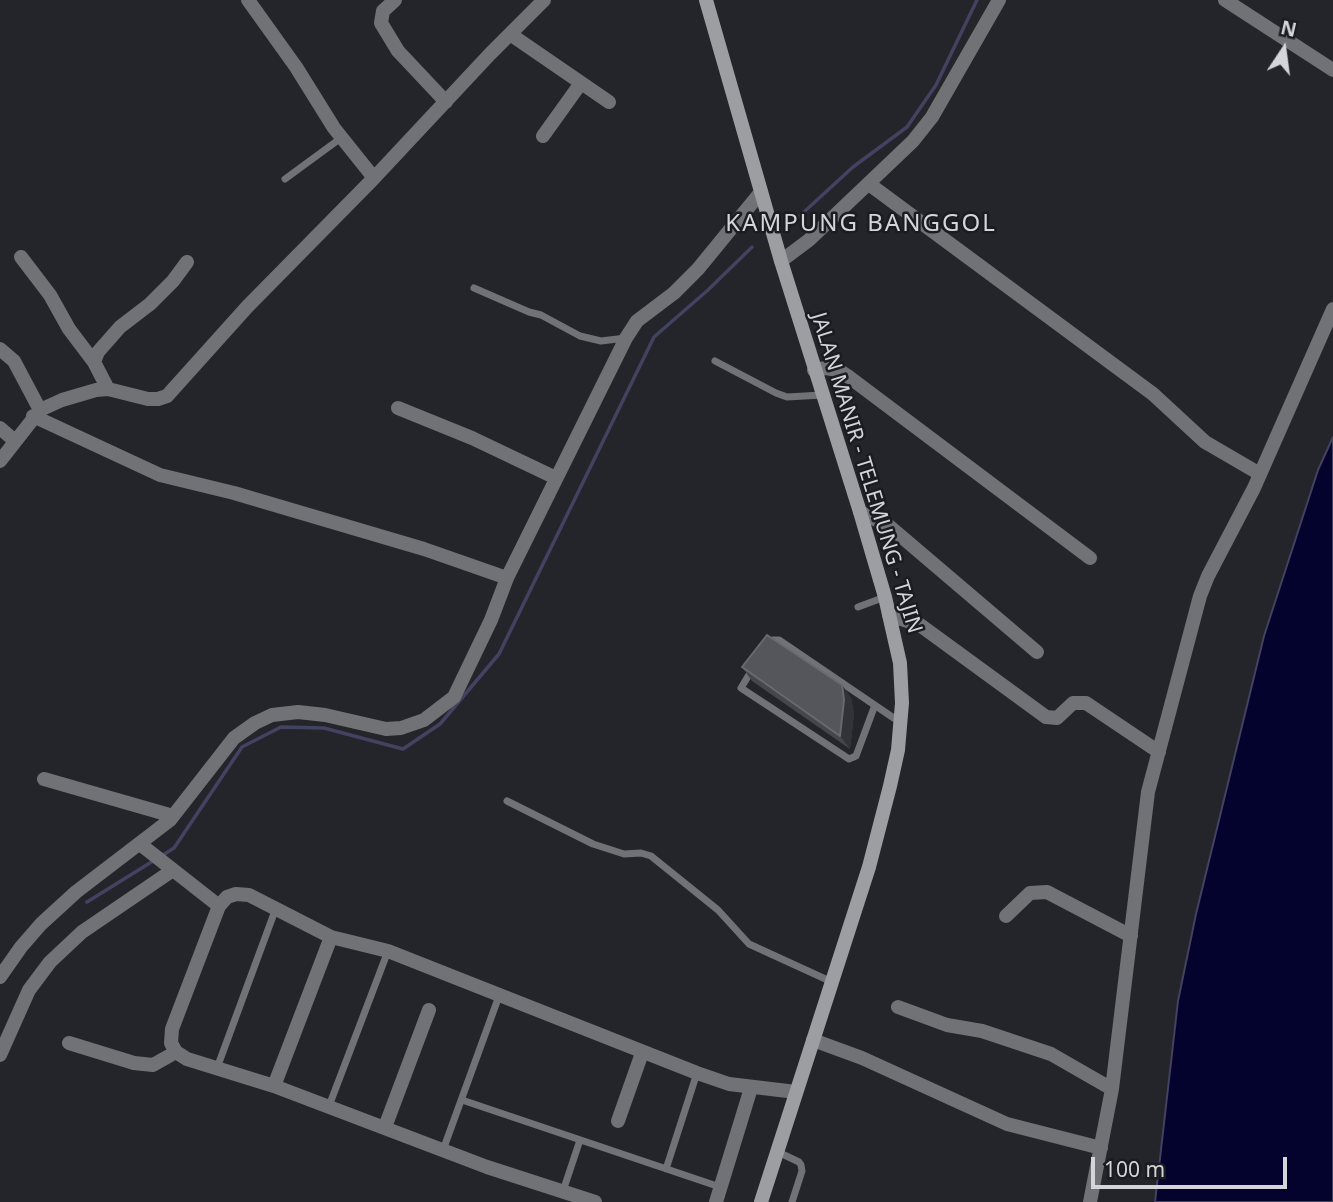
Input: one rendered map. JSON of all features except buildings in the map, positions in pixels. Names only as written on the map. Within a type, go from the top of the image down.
[{"type":"main road","name":"JALAN MANIR - TELEMUNG - TAJIN","points":[[706,0],[780,261],[885,597],[900,663],[901,723],[890,786],[869,866],[761,1202]]},
{"type":"street","points":[[248,0],[341,138],[374,178]]},
{"type":"street","points":[[395,0],[383,11],[381,23],[398,51],[446,102]]},
{"type":"street","points":[[0,461],[36,413],[62,400],[108,389],[148,399],[167,396],[247,307],[544,0]]},
{"type":"street","points":[[780,261],[809,240],[912,141],[932,117],[999,0]]},
{"type":"street","points":[[1225,0],[1333,70]]},
{"type":"street","points":[[510,34],[609,102]]},
{"type":"street","points":[[543,136],[581,83]]},
{"type":"street","points":[[869,184],[1153,394],[1205,442],[1260,474]]},
{"type":"street","points":[[0,977],[41,924],[76,892],[141,844],[173,816],[234,738],[255,723],[272,715],[298,712],[325,715],[386,729],[401,728],[438,712],[454,697],[508,578],[626,338],[637,321],[674,293],[698,269],[761,192]]},
{"type":"street","points":[[22,257],[94,362],[108,389]]},
{"type":"street","points":[[94,362],[98,352],[120,327],[158,297],[187,261]]},
{"type":"street","points":[[1090,1202],[1112,1089],[1143,820],[1200,596],[1260,474],[1333,309]]},
{"type":"street","points":[[0,349],[14,361],[36,413],[160,475],[234,493],[424,549],[508,578]]},
{"type":"street","points":[[814,370],[838,370],[849,377],[1090,558]]},
{"type":"street","points":[[398,408],[472,438],[556,478]]},
{"type":"street","points":[[0,428],[15,440]]},
{"type":"street","points":[[860,512],[889,526],[1037,652]]},
{"type":"street","points":[[889,615],[920,625],[1046,717],[1057,718],[1073,703],[1086,703],[1159,752]]},
{"type":"street","points":[[44,779],[173,816]]},
{"type":"street","points":[[141,844],[219,906]]},
{"type":"street","points":[[0,1055],[29,990],[50,962],[82,932],[170,868]]},
{"type":"street","points":[[1006,916],[1030,893],[1047,892],[1131,936]]},
{"type":"street","points":[[595,1202],[443,1150],[274,1086],[187,1059],[176,1052],[171,1043],[172,1029],[219,906],[227,897],[236,894],[249,895],[331,937],[388,951],[697,1073],[729,1084],[796,1093]]},
{"type":"street","points":[[274,1086],[331,937]]},
{"type":"street","points":[[898,1007],[947,1025],[982,1031],[1051,1054],[1112,1089]]},
{"type":"street","points":[[385,1127],[429,1010]]},
{"type":"street","points":[[813,1040],[862,1058],[1007,1124],[1101,1148]]},
{"type":"street","points":[[69,1043],[134,1063],[153,1065],[176,1052]]},
{"type":"street","points":[[618,1121],[642,1053]]},
{"type":"street","points":[[716,1202],[751,1088]]},
{"type":"lane","points":[[285,179],[341,138]]},
{"type":"lane","points":[[474,288],[541,315],[580,336],[601,341],[626,338]]},
{"type":"lane","points":[[715,361],[787,397],[822,395]]},
{"type":"lane","points":[[858,607],[885,597]]},
{"type":"lane","points":[[765,651],[773,640],[779,639],[901,723]]},
{"type":"lane","points":[[757,662],[741,688],[849,760],[856,756],[875,705]]},
{"type":"lane","points":[[507,801],[593,844],[624,853],[651,856],[718,910],[749,944],[832,982]]},
{"type":"lane","points":[[217,1068],[275,908]]},
{"type":"lane","points":[[329,1106],[388,951]]},
{"type":"lane","points":[[443,1150],[499,996]]},
{"type":"lane","points":[[666,1169],[697,1073]]},
{"type":"lane","points":[[462,1100],[720,1187]]},
{"type":"lane","points":[[563,1192],[580,1140]]},
{"type":"lane","points":[[777,1152],[799,1161],[801,1165],[802,1171],[792,1202]]},
{"type":"shaded area","points":[[1333,437],[1333,1202],[1155,1202],[1178,1001],[1196,914],[1264,636],[1318,470]]},
{"type":"waterway","points":[[793,222],[853,167],[907,127],[936,85],[977,0]]},
{"type":"waterway","points":[[163,855],[174,848],[242,747],[281,727],[324,728],[403,749],[440,724],[499,654],[654,337],[752,247]]},
{"type":"waterway","points":[[87,902],[153,861]]},
{"type":"district","name":"KAMPUNG BANGGOL","points":[[861,224]]}]
